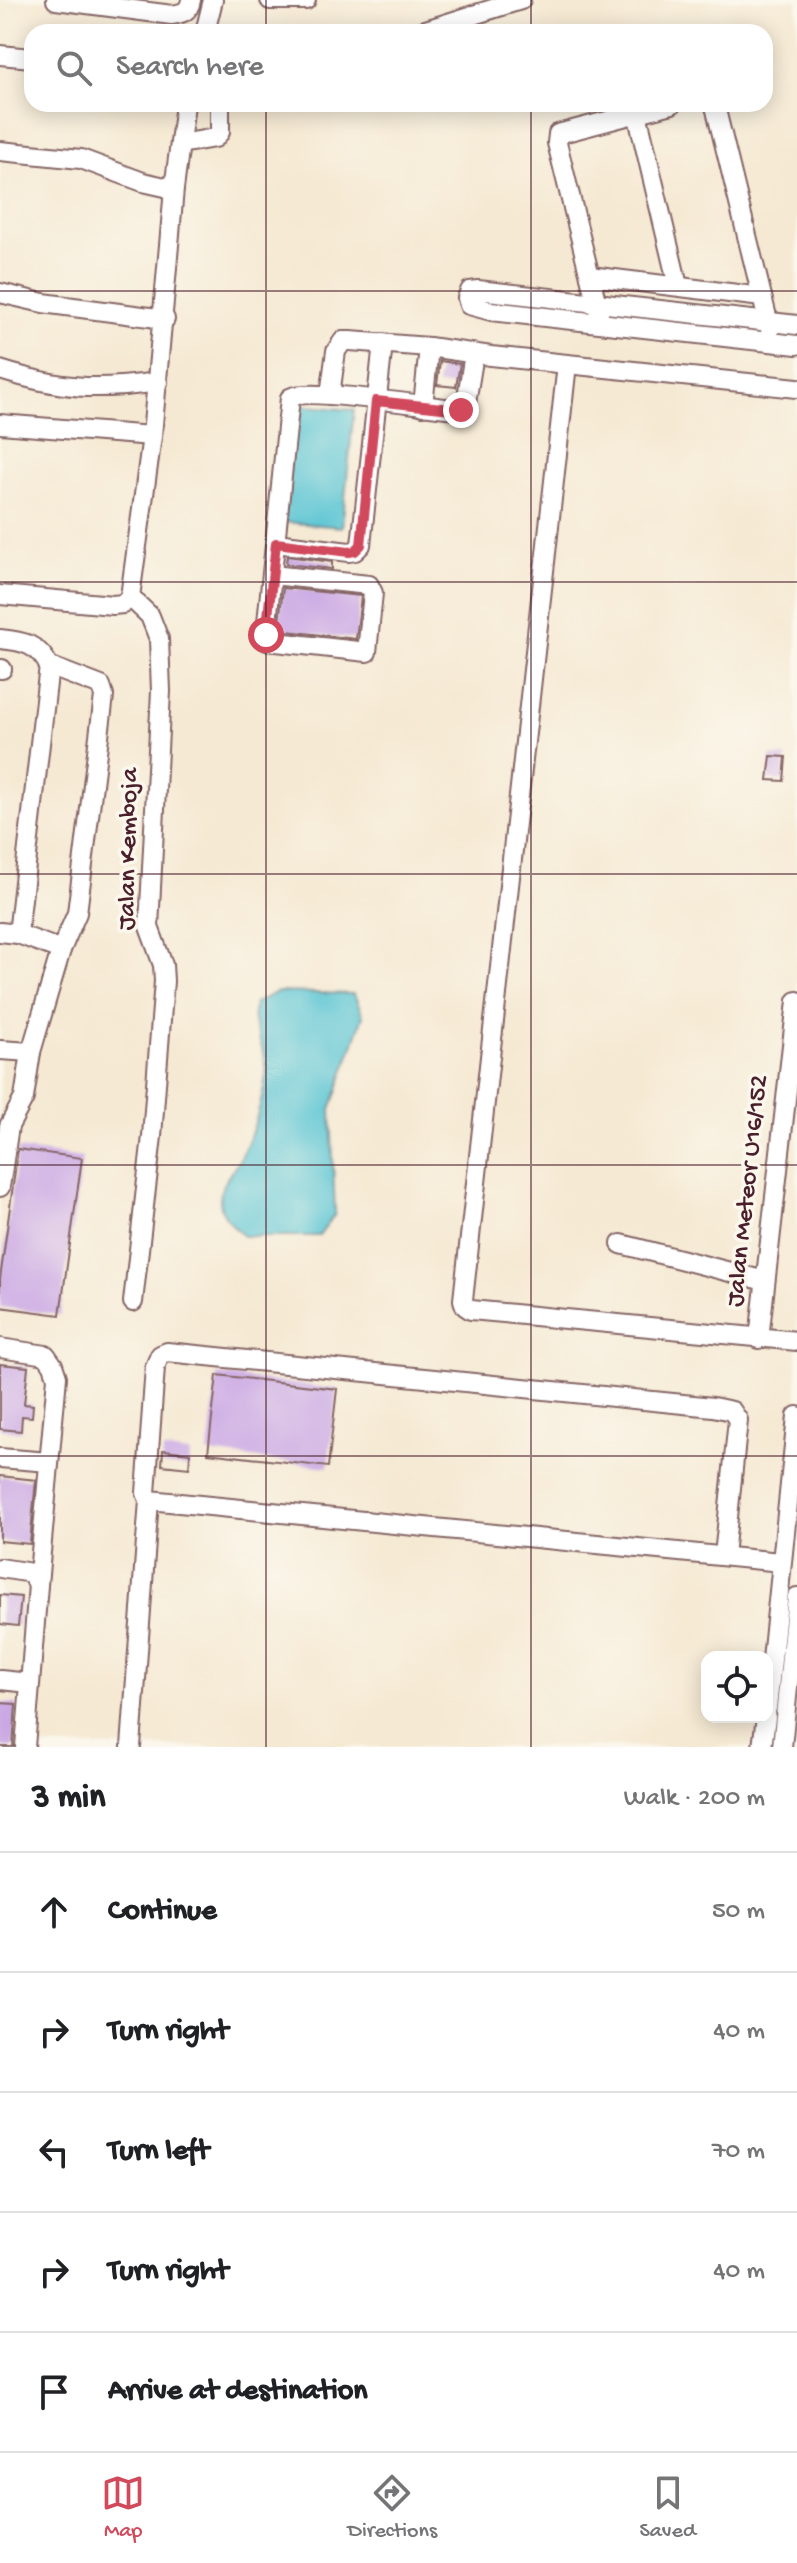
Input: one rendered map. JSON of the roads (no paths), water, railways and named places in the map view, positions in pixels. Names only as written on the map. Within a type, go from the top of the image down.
[{"type":"street","points":[[56,0],[172,15],[185,13],[191,0]]},
{"type":"street","points":[[207,24],[213,0]]},
{"type":"street","points":[[270,0],[306,0]]},
{"type":"street","points":[[444,24],[521,0]]},
{"type":"street","points":[[0,55],[24,57]]},
{"type":"street","points":[[0,595],[113,605],[123,604],[130,597],[152,436],[184,112]]},
{"type":"street","points":[[180,144],[215,138],[220,132],[220,112]]},
{"type":"street","points":[[602,324],[557,143],[558,134],[641,112]]},
{"type":"street","points":[[716,112],[773,342]]},
{"type":"street","points":[[637,113],[678,286]]},
{"type":"street","points":[[0,151],[81,159],[143,182],[174,189]]},
{"type":"street","points":[[590,276],[762,297]]},
{"type":"street","points":[[797,325],[478,290],[470,291],[467,298],[469,305],[491,311],[797,345]]},
{"type":"street","points":[[0,293],[43,303],[165,319]]},
{"type":"street","points":[[330,395],[339,345],[343,341],[429,347],[797,388]]},
{"type":"street","points":[[276,543],[349,552],[360,548],[383,343]]},
{"type":"street","points":[[423,406],[429,347]]},
{"type":"street","points":[[272,575],[369,585],[373,593],[367,652],[267,641],[272,575],[290,398],[297,394],[330,395],[465,409],[474,354]]},
{"type":"street","points":[[567,364],[463,1300],[471,1310],[797,1341]]},
{"type":"street","points":[[0,370],[40,383],[92,390],[158,382]]},
{"type":"street","points":[[0,424],[152,436]]},
{"type":"street","name":"Jalan Kemboja","points":[[130,597],[150,616],[159,639],[161,691],[149,927],[163,965],[164,981],[152,1136],[133,1302]]},
{"type":"street","points":[[0,639],[21,641],[33,646],[49,666],[9,933],[61,950]]},
{"type":"street","points":[[0,1187],[9,1112],[24,1098],[31,1052],[61,950],[77,913],[104,696],[101,686],[49,666]]},
{"type":"street","name":"Jalan Meteor U16/152","points":[[759,1339],[797,1001]]},
{"type":"street","points":[[0,1050],[31,1052]]},
{"type":"street","points":[[621,1244],[765,1281]]},
{"type":"street","points":[[0,1348],[46,1355],[57,1377],[35,1579],[25,1747]]},
{"type":"street","points":[[131,1747],[155,1367],[160,1355],[167,1352],[344,1368],[732,1411],[738,1420],[724,1556]]},
{"type":"street","points":[[772,1651],[781,1562],[793,1499],[797,1416]]},
{"type":"street","points":[[0,1458],[49,1462]]},
{"type":"street","points":[[149,1500],[781,1562]]},
{"type":"street","points":[[0,1568],[35,1579]]},
{"type":"street","points":[[782,1747],[797,1597]]},
{"type":"street","points":[[0,1680],[30,1683]]},
{"type":"street","points":[[762,1747],[765,1723]]},
{"type":"water","points":[[295,405],[354,410],[342,527],[284,522]]},
{"type":"water","points":[[277,992],[354,994],[363,1016],[331,1110],[335,1214],[319,1236],[243,1236],[221,1207],[222,1187],[245,1148],[264,1090],[266,1068],[255,1028],[255,1003]]}]
